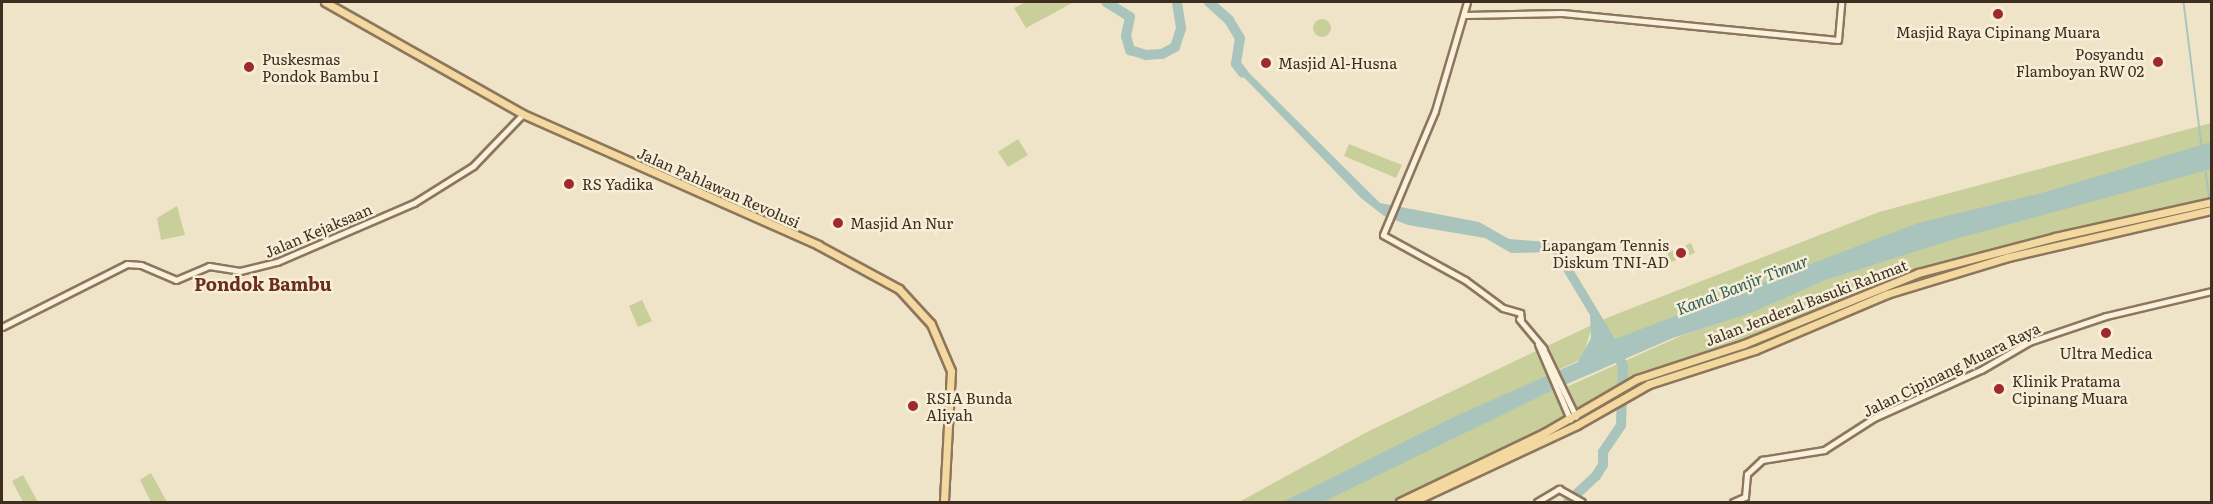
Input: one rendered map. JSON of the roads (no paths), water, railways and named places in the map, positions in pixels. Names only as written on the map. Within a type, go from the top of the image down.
[{"type":"main road","name":"Jalan Pahlawan Revolusi","points":[[325,2],[523,114],[818,245],[871,271],[915,303],[931,324],[951,371],[944,502]]},
{"type":"main road","name":"Jalan Jenderal Basuki Rahmat","points":[[1400,502],[1573,418],[1642,377],[1744,344],[1937,266],[2210,206]]},
{"type":"main road","name":"Jalan Jenderal Basuki Rahmat","points":[[1412,502],[1606,409],[1649,384],[1779,340],[1915,283],[2210,206]]},
{"type":"street","points":[[1465,15],[1476,12],[1562,14],[1838,40],[1841,2]]},
{"type":"street","points":[[1467,4],[1476,12]]},
{"type":"street","points":[[1467,4],[1435,111],[1383,235],[1466,280],[1503,308],[1516,313],[1544,355],[1573,418]]},
{"type":"street","name":"Jalan Kejaksaan","points":[[2,327],[101,274],[127,264],[141,265],[176,280],[209,266],[240,271],[277,262],[414,202],[483,159],[523,114]]},
{"type":"street","name":"Jalan Cipinang Muara Raya","points":[[1733,502],[1745,497],[1747,474],[1762,460],[1824,450],[1874,418],[1981,370],[2030,342],[2106,316],[2211,291]]},
{"type":"street","points":[[1537,502],[1554,490],[1563,490],[1582,502]]},
{"type":"water","points":[[1230,63],[1239,63],[1380,203],[1479,222],[1509,239],[1549,242],[1571,266],[1615,339],[1918,223],[2045,192],[2211,142],[2211,169],[1955,239],[1825,280],[1751,313],[1673,338],[1551,391],[1323,502],[1283,502],[1458,415],[1578,362],[1591,338],[1590,315],[1552,252],[1511,253],[1485,238],[1408,225],[1384,216],[1361,198]]},
{"type":"waterway","points":[[1106,2],[1130,17],[1126,36],[1130,50],[1146,55],[1162,54],[1175,47],[1181,28],[1177,2]]},
{"type":"waterway","points":[[1209,2],[1229,20],[1240,38],[1236,64],[1243,73]]},
{"type":"waterway","points":[[2184,2],[2202,146]]},
{"type":"waterway","points":[[2206,172],[2210,200]]},
{"type":"waterway","points":[[1568,502],[1596,476],[1603,465],[1603,452],[1621,425],[1623,365],[1614,351]]},
{"type":"place","name":"Masjid Raya Cipinang Muara","points":[[1998,14]]},
{"type":"place","name":"Posyandu Flamboyan RW 02","points":[[2158,62]]},
{"type":"place","name":"Masjid Al-Husna","points":[[1266,63]]},
{"type":"place","name":"Puskesmas Pondok Bambu I","points":[[249,67]]},
{"type":"place","name":"RS Yadika","points":[[569,184]]},
{"type":"place","name":"Masjid An Nur","points":[[838,223]]},
{"type":"place","name":"Lapangam Tennis Diskum TNI-AD","points":[[1681,253]]},
{"type":"place","name":"Ultra Medica","points":[[2106,333]]},
{"type":"place","name":"Klinik Pratama Cipinang Muara","points":[[1999,389]]},
{"type":"place","name":"RSIA Bunda Aliyah","points":[[913,406]]},
{"type":"district","name":"Pondok Bambu","points":[[263,284]]},
{"type":"water label","name":"Kanal Banjir Timur","points":[[1742,284]]}]
